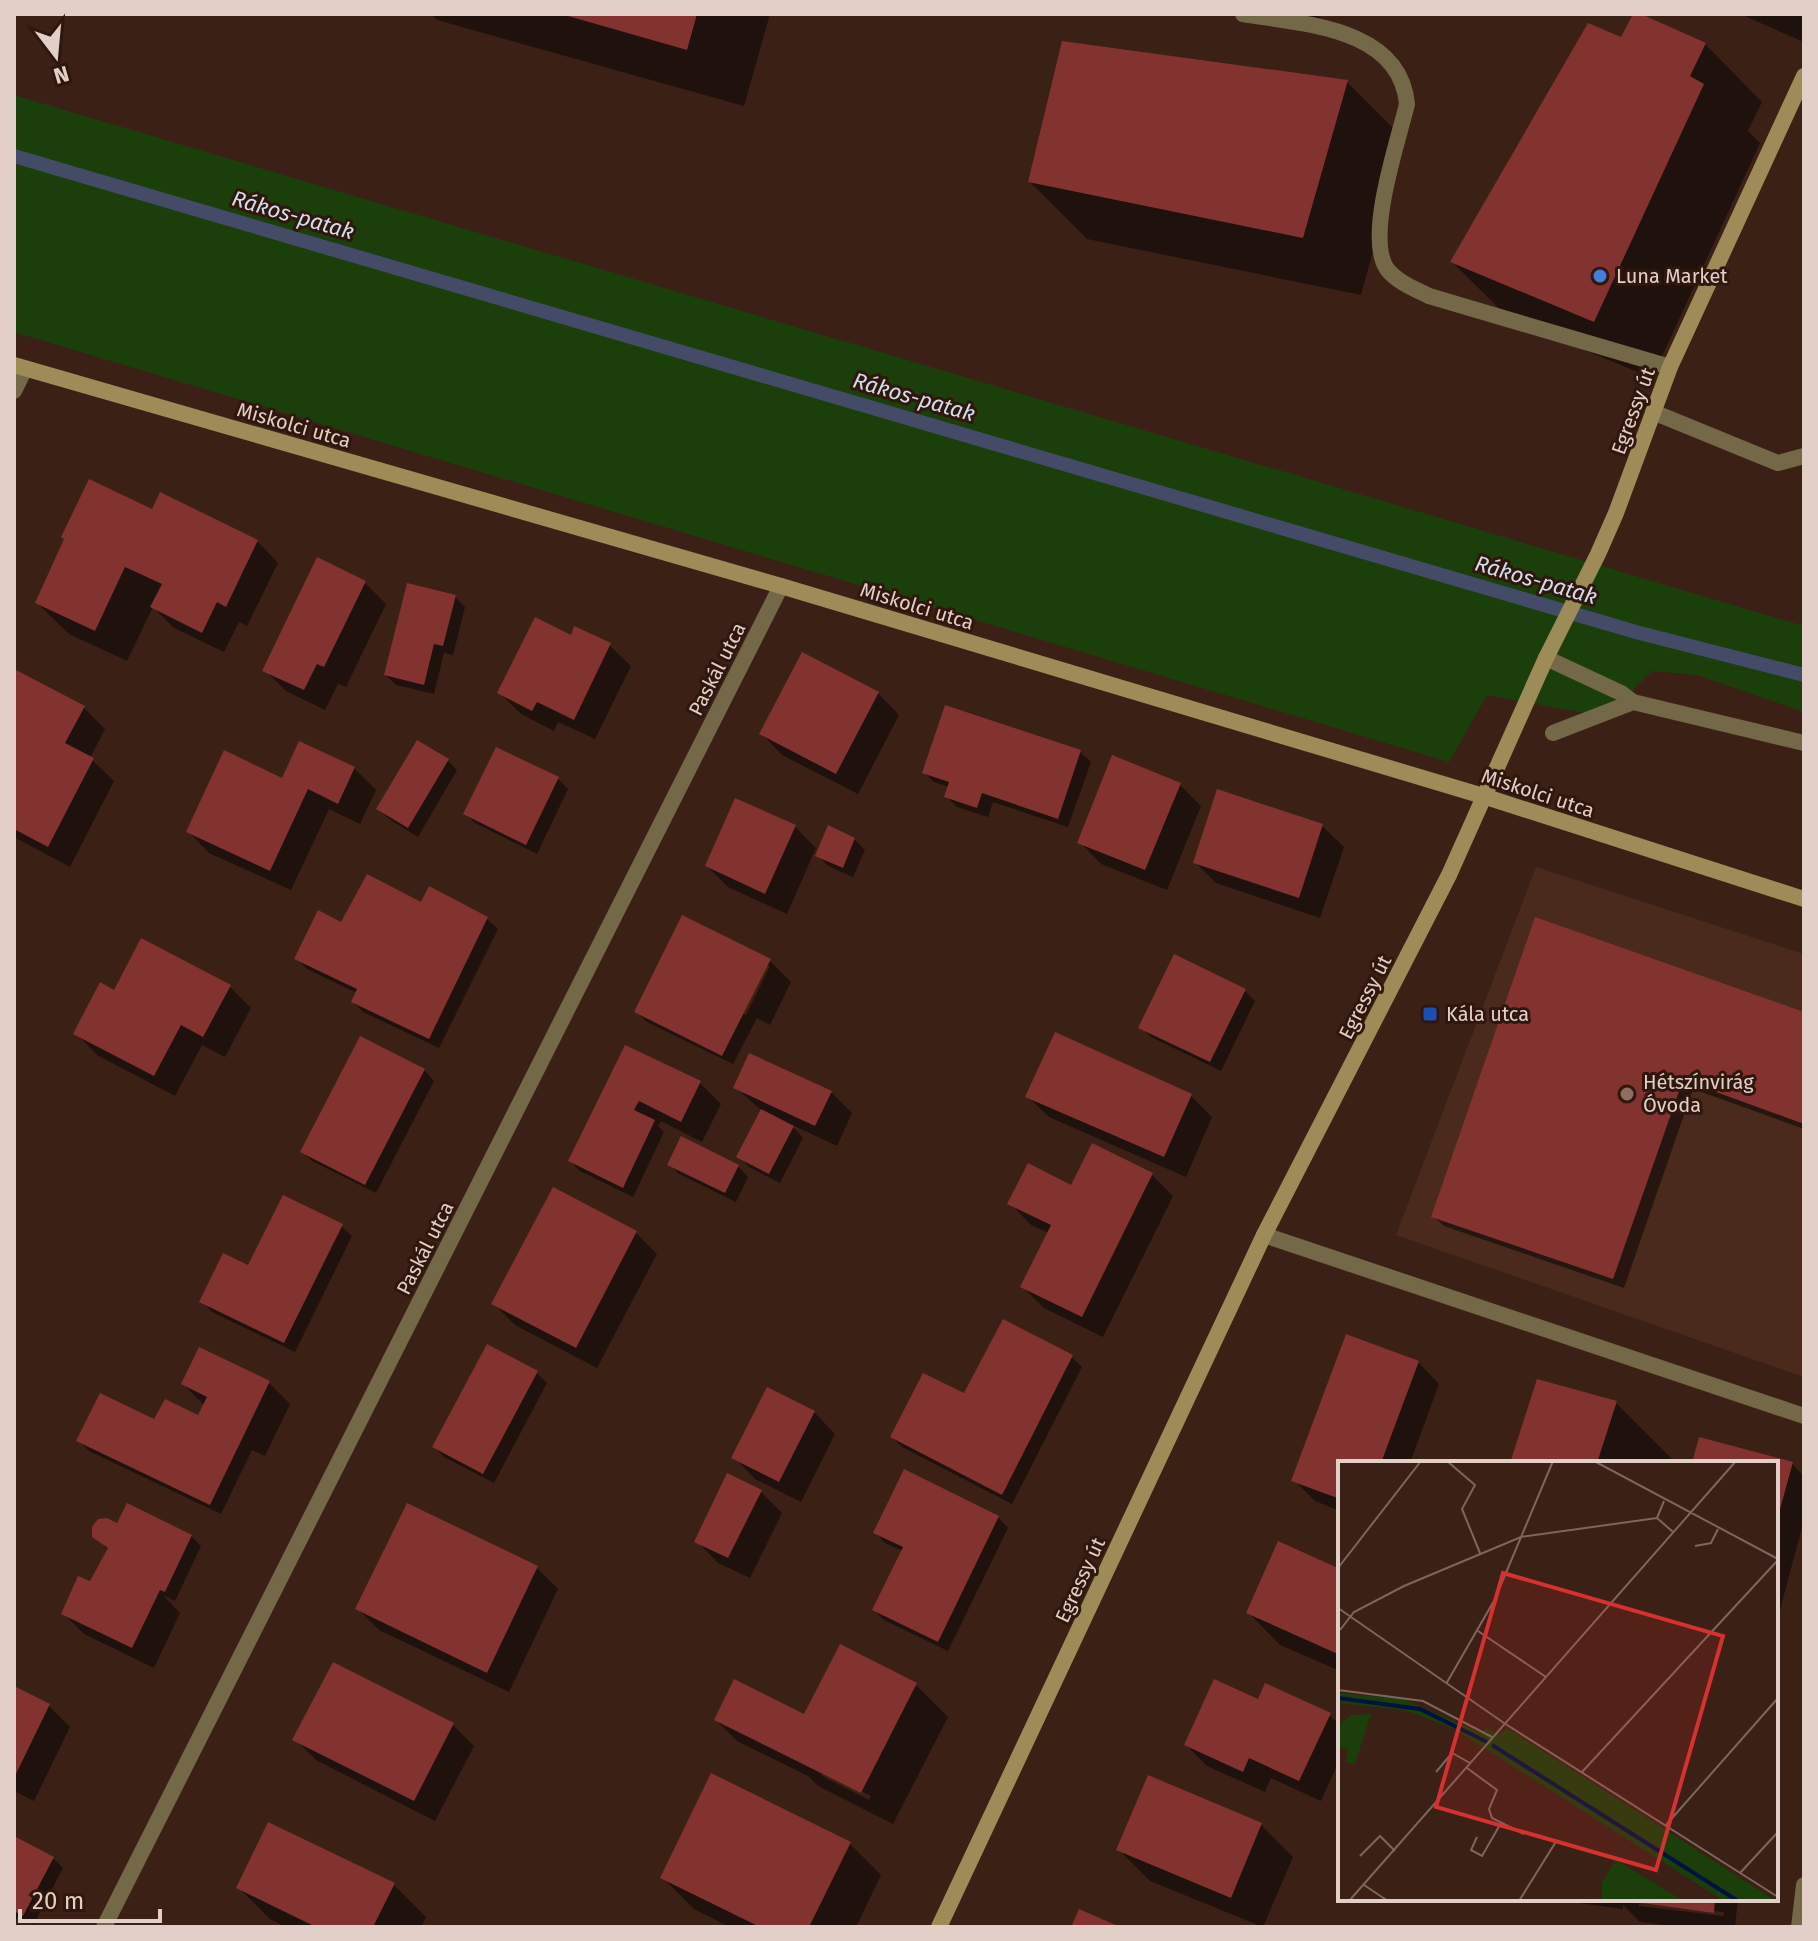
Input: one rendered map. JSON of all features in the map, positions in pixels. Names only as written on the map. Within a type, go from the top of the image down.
[{"type":"street","points":[[1243,14],[1290,18],[1347,33],[1365,42],[1395,69],[1405,87],[1407,104],[1377,236],[1387,269],[1404,284],[1429,296],[1670,367]]},
{"type":"street","name":"Egressy út","points":[[939,1927],[1264,1235],[1442,891],[1549,653],[1598,554],[1670,367],[1804,76]]},
{"type":"street","points":[[14,391],[19,367]]},
{"type":"street","name":"Miskolci utca","points":[[19,367],[781,586],[1483,796],[1804,899]]},
{"type":"street","points":[[1653,412],[1778,463],[1804,456]]},
{"type":"street","name":"Paskál utca","points":[[104,1927],[781,586]]},
{"type":"street","points":[[1549,653],[1633,702],[1804,743]]},
{"type":"street","points":[[1553,733],[1633,702]]},
{"type":"street","points":[[1264,1235],[1804,1416]]},
{"type":"street","points":[[1799,1927],[1804,1885]]},
{"type":"shaded area","name":"Hétszínvirág Óvoda","points":[[1536,867],[1804,954],[1804,1377],[1396,1235]]},
{"type":"green space","points":[[14,95],[1804,626],[1804,712],[1697,675],[1652,671],[1606,717],[1487,695],[1449,762],[14,332]]},
{"type":"building","points":[[561,14],[697,14],[687,50]]},
{"type":"building","points":[[1633,14],[1641,14],[1706,43],[1690,76],[1704,84],[1594,322],[1450,262],[1588,23],[1621,37]]},
{"type":"building","points":[[1062,41],[1348,80],[1303,238],[1028,182]]},
{"type":"building","points":[[89,479],[152,509],[160,492],[258,540],[226,607],[217,602],[202,633],[150,607],[162,584],[125,567],[95,631],[35,603],[64,539],[61,537]]},
{"type":"building","points":[[317,557],[366,581],[324,667],[317,664],[304,690],[262,671]]},
{"type":"building","points":[[407,583],[456,595],[443,646],[434,644],[424,685],[384,675]]},
{"type":"building","points":[[535,617],[571,635],[574,626],[611,643],[574,720],[537,702],[532,711],[497,693]]},
{"type":"building","points":[[802,652],[879,692],[836,774],[759,734]]},
{"type":"building","points":[[14,669],[85,706],[65,743],[94,758],[48,847],[14,829]]},
{"type":"building","points":[[945,705],[1081,750],[1058,819],[982,793],[977,808],[944,797],[949,782],[922,773]]},
{"type":"building","points":[[417,740],[449,759],[408,828],[376,809]]},
{"type":"building","points":[[299,741],[355,767],[338,804],[308,789],[270,871],[186,832],[224,750],[282,778]]},
{"type":"building","points":[[496,747],[559,777],[526,845],[463,814]]},
{"type":"building","points":[[1112,755],[1181,783],[1145,870],[1077,843]]},
{"type":"building","points":[[1217,789],[1323,824],[1299,898],[1193,863]]},
{"type":"building","points":[[735,798],[796,825],[765,894],[705,866]]},
{"type":"building","points":[[828,825],[855,838],[843,868],[815,856]]},
{"type":"building","points":[[367,874],[421,902],[429,886],[488,917],[429,1039],[351,1002],[357,989],[294,959],[318,910],[341,922]]},
{"type":"building","points":[[682,915],[771,959],[722,1056],[634,1012]]},
{"type":"building","points":[[1535,917],[1804,1012],[1804,1124],[1683,1080],[1613,1279],[1431,1217]]},
{"type":"building","points":[[141,938],[231,985],[203,1037],[181,1025],[154,1076],[73,1034],[100,982],[114,990]]},
{"type":"building","points":[[1174,954],[1246,989],[1210,1062],[1138,1028]]},
{"type":"building","points":[[1055,1032],[1192,1094],[1164,1157],[1025,1097]]},
{"type":"building","points":[[360,1036],[425,1069],[365,1185],[300,1152]]},
{"type":"building","points":[[625,1045],[701,1081],[681,1122],[639,1101],[634,1110],[655,1120],[623,1188],[568,1161]]},
{"type":"building","points":[[749,1053],[832,1091],[815,1126],[733,1088]]},
{"type":"building","points":[[761,1109],[794,1126],[769,1174],[736,1157]]},
{"type":"building","points":[[681,1136],[739,1165],[725,1193],[667,1165]]},
{"type":"building","points":[[1092,1143],[1153,1173],[1082,1317],[1020,1287],[1051,1225],[1007,1204],[1028,1163],[1071,1185]]},
{"type":"building","points":[[553,1187],[637,1231],[576,1348],[491,1304]]},
{"type":"building","points":[[283,1195],[343,1224],[284,1343],[199,1302],[223,1253],[248,1265]]},
{"type":"building","points":[[1003,1319],[1073,1355],[1002,1495],[890,1437],[923,1373],[964,1393]]},
{"type":"building","points":[[1346,1334],[1419,1361],[1382,1461],[1338,1461],[1338,1498],[1291,1481]]},
{"type":"building","points":[[487,1344],[538,1371],[483,1474],[432,1447]]},
{"type":"building","points":[[199,1347],[270,1381],[210,1505],[76,1441],[100,1393],[154,1419],[165,1399],[198,1415],[207,1397],[181,1384]]},
{"type":"building","points":[[1537,1379],[1617,1401],[1598,1461],[1511,1461]]},
{"type":"building","points":[[767,1387],[815,1411],[779,1482],[731,1458]]},
{"type":"building","points":[[1699,1437],[1793,1462],[1778,1516],[1778,1461],[1693,1461]]},
{"type":"building","points":[[904,1469],[999,1516],[938,1642],[872,1610],[903,1547],[873,1533]]},
{"type":"building","points":[[727,1473],[762,1490],[728,1558],[694,1542]]},
{"type":"building","points":[[127,1503],[192,1535],[165,1592],[160,1590],[132,1648],[61,1614],[78,1576],[90,1581],[108,1548],[92,1537],[92,1527],[98,1519],[107,1518],[117,1523]]},
{"type":"building","points":[[407,1503],[538,1566],[487,1673],[355,1609]]},
{"type":"building","points":[[1278,1541],[1338,1568],[1338,1654],[1246,1613]]},
{"type":"building","points":[[840,1644],[917,1683],[861,1793],[714,1720],[734,1679],[804,1714]]},
{"type":"building","points":[[333,1662],[454,1723],[414,1801],[292,1740]]},
{"type":"building","points":[[1214,1679],[1258,1699],[1265,1683],[1331,1713],[1299,1781],[1249,1758],[1243,1772],[1184,1745]]},
{"type":"building","points":[[14,1686],[50,1704],[14,1778]]},
{"type":"building","points":[[711,1773],[851,1842],[809,1927],[760,1927],[660,1878]]},
{"type":"building","points":[[1148,1775],[1262,1823],[1231,1898],[1116,1850]]},
{"type":"building","points":[[268,1822],[395,1883],[373,1927],[316,1927],[236,1888]]},
{"type":"building","points":[[14,1836],[54,1857],[23,1916],[14,1911]]},
{"type":"building","points":[[1628,1901],[1715,1901],[1714,1913]]},
{"type":"building","points":[[1079,1909],[1120,1927],[1071,1927]]},
{"type":"waterway","name":"Rákos-patak","points":[[14,156],[1636,632],[1804,675]]},
{"type":"place","name":"Luna Market","points":[[1600,276]]},
{"type":"place","name":"Kála utca","points":[[1430,1014]]},
{"type":"place","name":"Hétszínvirág Óvoda","points":[[1627,1094]]}]
